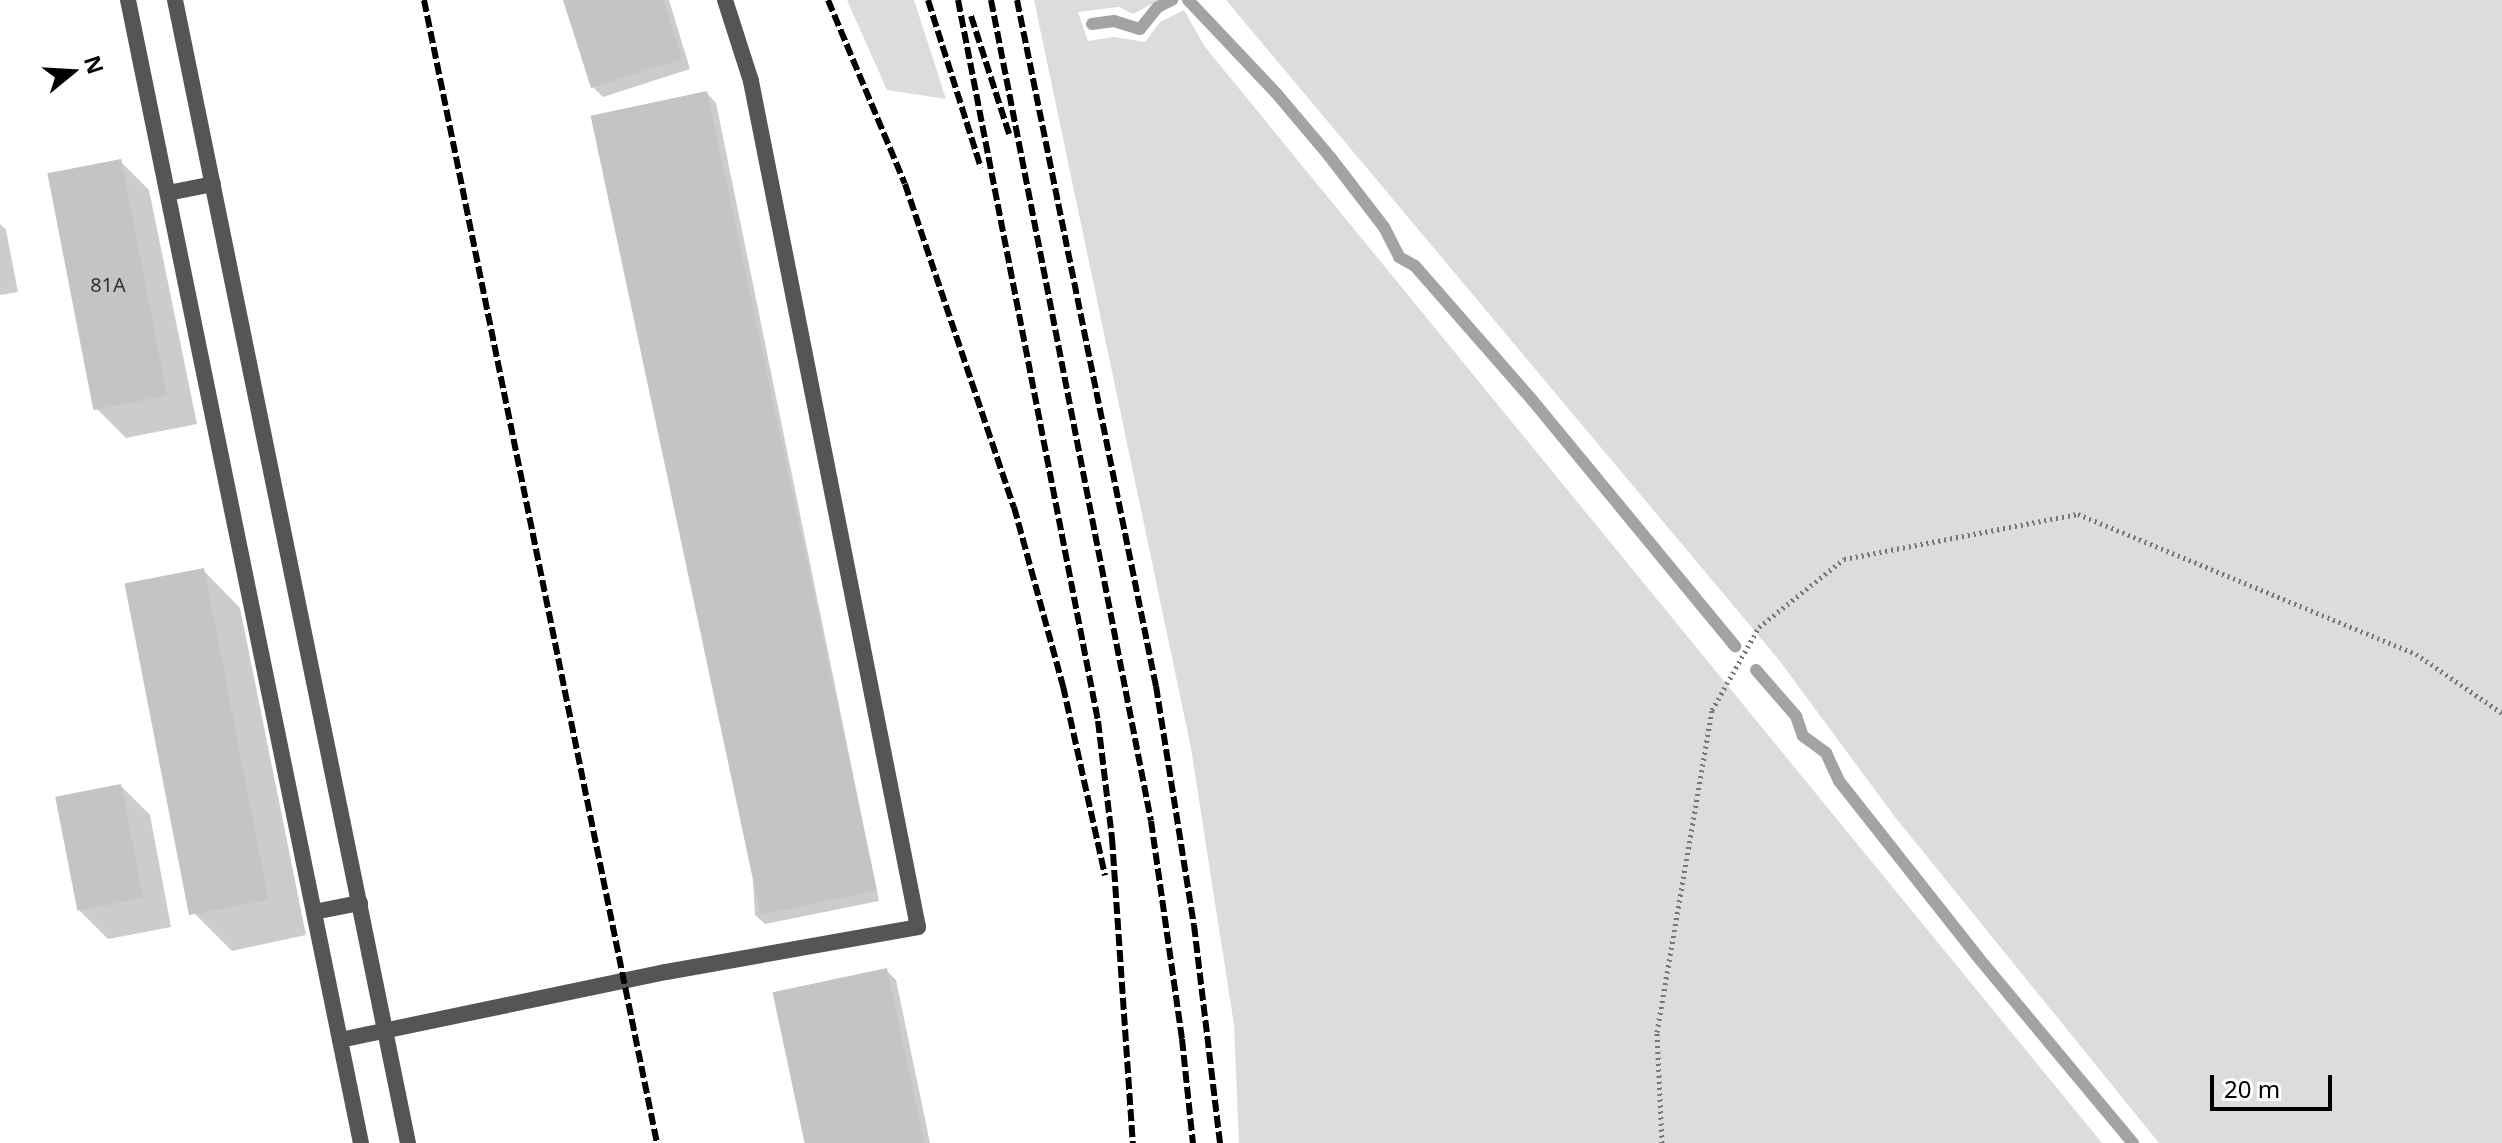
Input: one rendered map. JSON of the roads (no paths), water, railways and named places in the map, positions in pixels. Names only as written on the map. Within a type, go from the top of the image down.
[{"type":"street","points":[[128,0],[361,1143]]},
{"type":"street","points":[[175,0],[408,1143]]},
{"type":"street","points":[[340,1040],[666,972],[918,927],[751,81],[725,0]]},
{"type":"street","points":[[168,193],[213,184]]},
{"type":"street","points":[[314,912],[360,903]]},
{"type":"waterway","points":[[1092,24],[1114,21],[1140,29],[1158,7],[1172,0]]},
{"type":"waterway","points":[[1188,0],[1276,93],[1384,227],[1399,257],[1415,266],[1533,401],[1735,646]]},
{"type":"waterway","points":[[1756,670],[1796,716],[1803,736],[1826,753],[1839,781],[1977,956],[2133,1143]]},
{"type":"railway","points":[[424,0],[657,1143]]},
{"type":"railway","points":[[828,0],[905,184],[1014,507],[1063,686],[1105,875]]},
{"type":"railway","points":[[928,0],[981,168]]},
{"type":"railway","points":[[958,0],[1098,721],[1112,838],[1133,1143]]},
{"type":"railway","points":[[991,0],[1151,821],[1182,1039],[1193,1143]]},
{"type":"railway","points":[[1017,0],[1156,686],[1194,925],[1220,1143]]},
{"type":"railway","points":[[971,16],[1009,134]]}]
